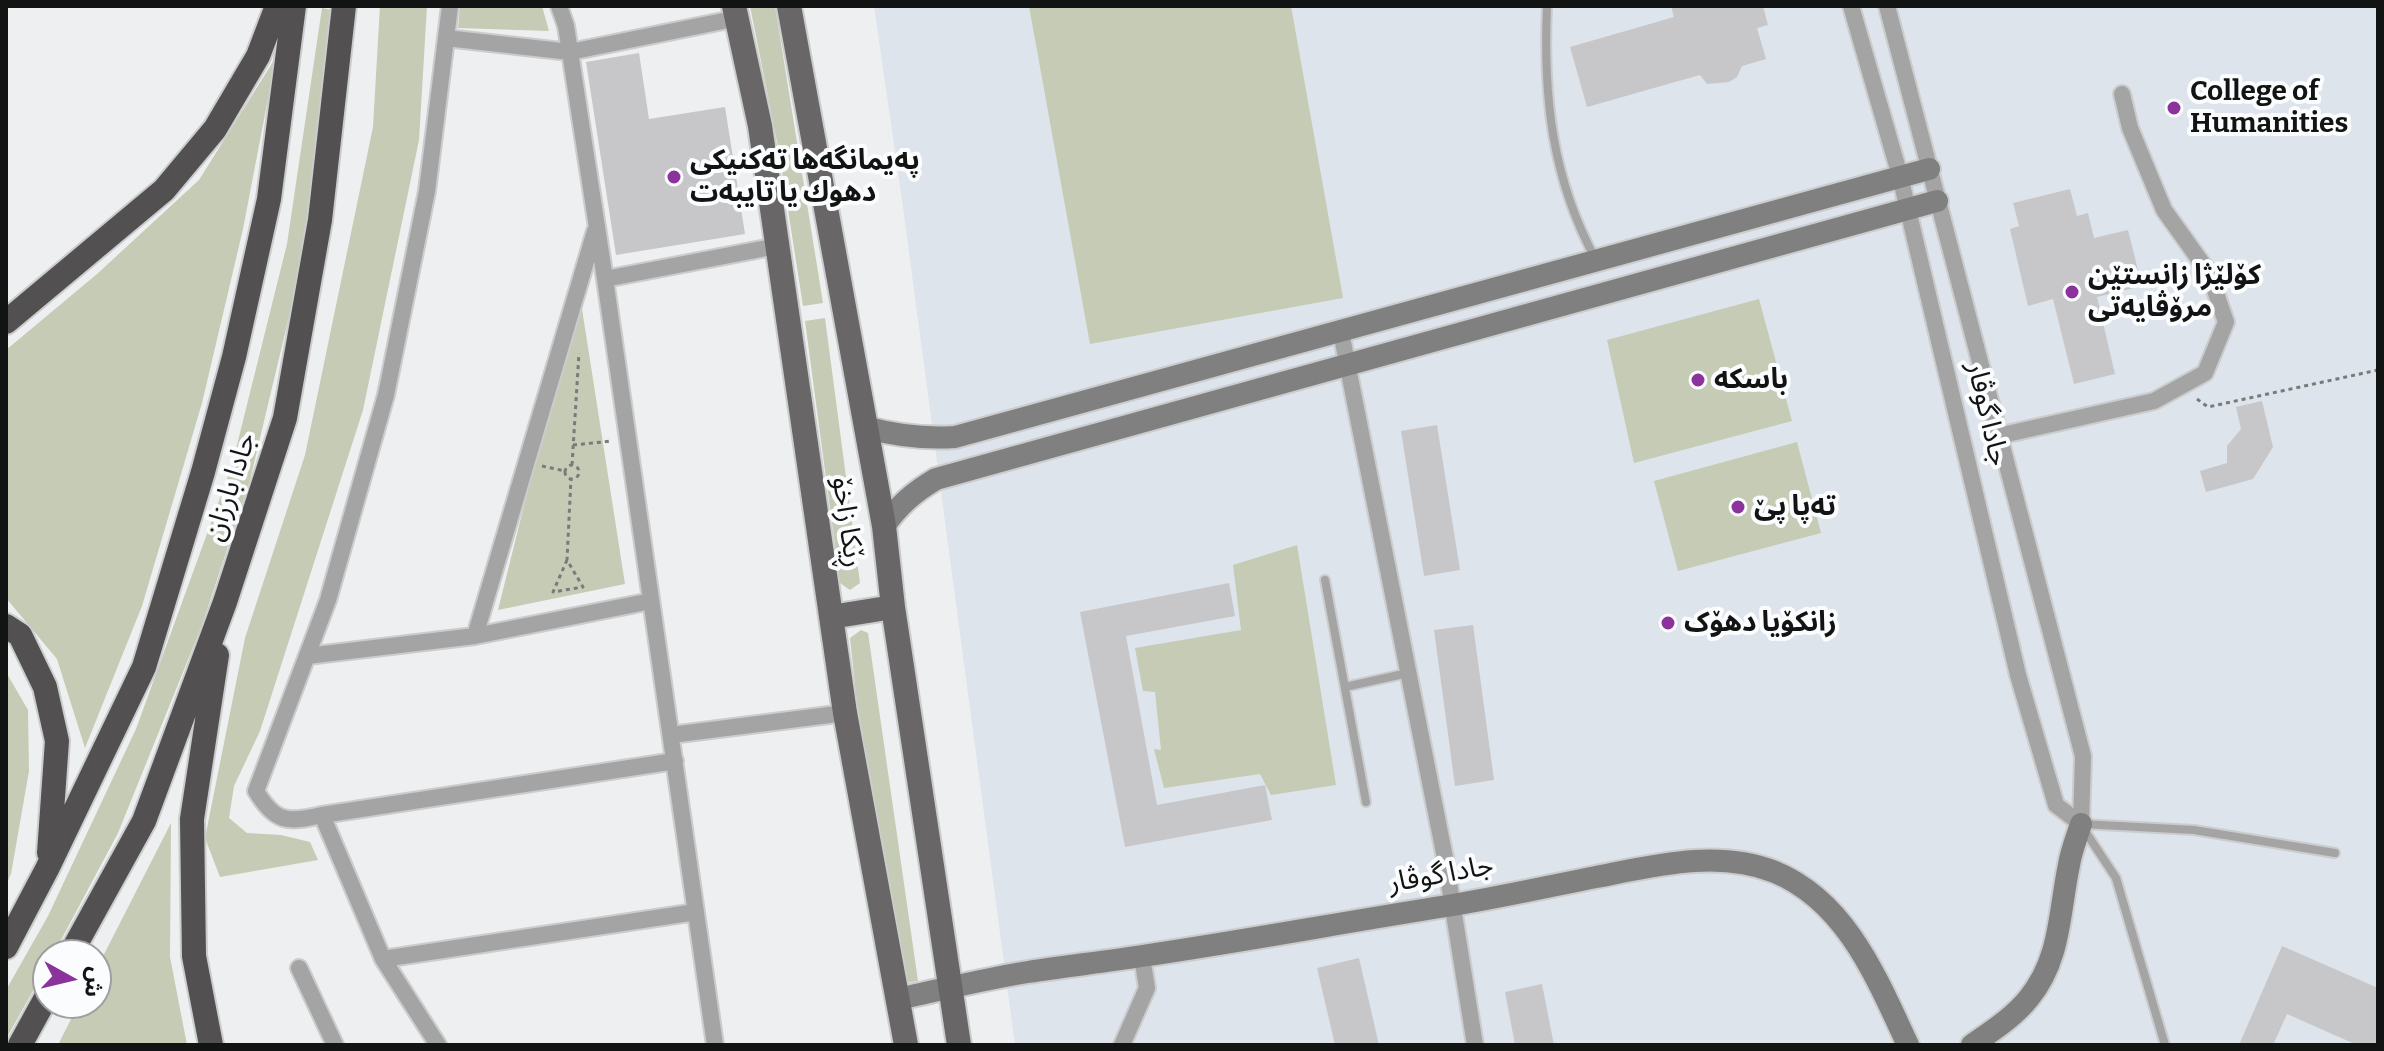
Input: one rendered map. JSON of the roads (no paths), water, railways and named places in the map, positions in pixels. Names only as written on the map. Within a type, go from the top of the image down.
[{"type":"highway","points":[[6,322],[164,190],[215,129],[258,56],[277,6]]},
{"type":"highway","name":"جادا بارزان","points":[[6,947],[144,667],[234,357],[269,199],[294,6]]},
{"type":"highway","name":"جادا بارزان","points":[[79,939],[144,821],[225,602],[285,418],[320,220],[344,6]]},
{"type":"highway","points":[[211,1045],[194,956],[192,819],[225,602]]},
{"type":"highway","points":[[6,626],[20,635],[45,687],[57,741],[47,869]]},
{"type":"highway","points":[[20,1045],[34,1019]]},
{"type":"main road","name":"ڕێکا زاخۆ","points":[[789,6],[868,428],[959,1045]]},
{"type":"main road","name":"ڕێکا زاخۆ","points":[[736,12],[760,126],[845,713],[906,1045]]},
{"type":"main road","points":[[831,617],[893,607]]},
{"type":"street","points":[[450,6],[427,191],[386,395],[328,600],[256,791],[264,804],[283,819],[297,821],[675,761]]},
{"type":"street","points":[[559,6],[570,52],[597,225],[715,1045]]},
{"type":"street","name":"جادا گوڤار","points":[[1851,6],[1900,176],[2018,675],[2056,805],[2081,824]]},
{"type":"street","name":"جادا گوڤار","points":[[1887,6],[2083,756],[2081,824],[2069,864],[2059,933],[2048,970],[2029,999],[2006,1021],[1972,1045]]},
{"type":"street","points":[[446,38],[570,52],[736,12]]},
{"type":"street","points":[[1998,436],[2154,401],[2205,373],[2226,322],[2209,273],[2164,210],[2130,128],[2122,94]]},
{"type":"street","points":[[868,428],[923,439],[955,437],[1929,169]]},
{"type":"street","points":[[884,526],[898,507],[936,479],[1937,201]]},
{"type":"street","points":[[475,636],[597,225]]},
{"type":"street","points":[[605,279],[777,246]]},
{"type":"street","points":[[1341,332],[1408,673],[1475,1045]]},
{"type":"street","points":[[955,437],[966,470]]},
{"type":"street","points":[[307,656],[475,636],[651,601]]},
{"type":"street","points":[[671,735],[845,713]]},
{"type":"street","points":[[322,815],[383,959],[438,1045]]},
{"type":"street","name":"جادا گوڤار","points":[[897,999],[1027,972],[1142,957],[1451,905],[1670,863],[1714,861],[1755,865],[1807,890],[1846,929],[1869,964],[1908,1045]]},
{"type":"street","points":[[383,959],[696,912]]},
{"type":"street","points":[[1122,1045],[1147,988],[1142,957]]},
{"type":"street","points":[[299,968],[335,1045]]},
{"type":"lane","points":[[1547,6],[1549,98],[1557,163],[1573,214],[1596,261]]},
{"type":"lane","points":[[1325,580],[1366,802]]},
{"type":"lane","points":[[1345,687],[1408,673]]},
{"type":"lane","points":[[2081,824],[2194,830],[2335,853]]},
{"type":"lane","points":[[2081,824],[2116,878],[2165,1045]]},
{"type":"place","name":"College of Humanities","points":[[2174,108]]},
{"type":"place","name":"پەیمانگەها تەکنیکی دهوك یا تایبەت","points":[[674,177]]},
{"type":"place","name":"كۆلێژا زانستێن مرۆڤایەتی","points":[[2072,292]]},
{"type":"place","name":"باسکە","points":[[1698,380]]},
{"type":"place","name":"تەپا پێ","points":[[1738,507]]},
{"type":"place","name":"زانکۆیا دهۆک","points":[[1668,623]]}]
